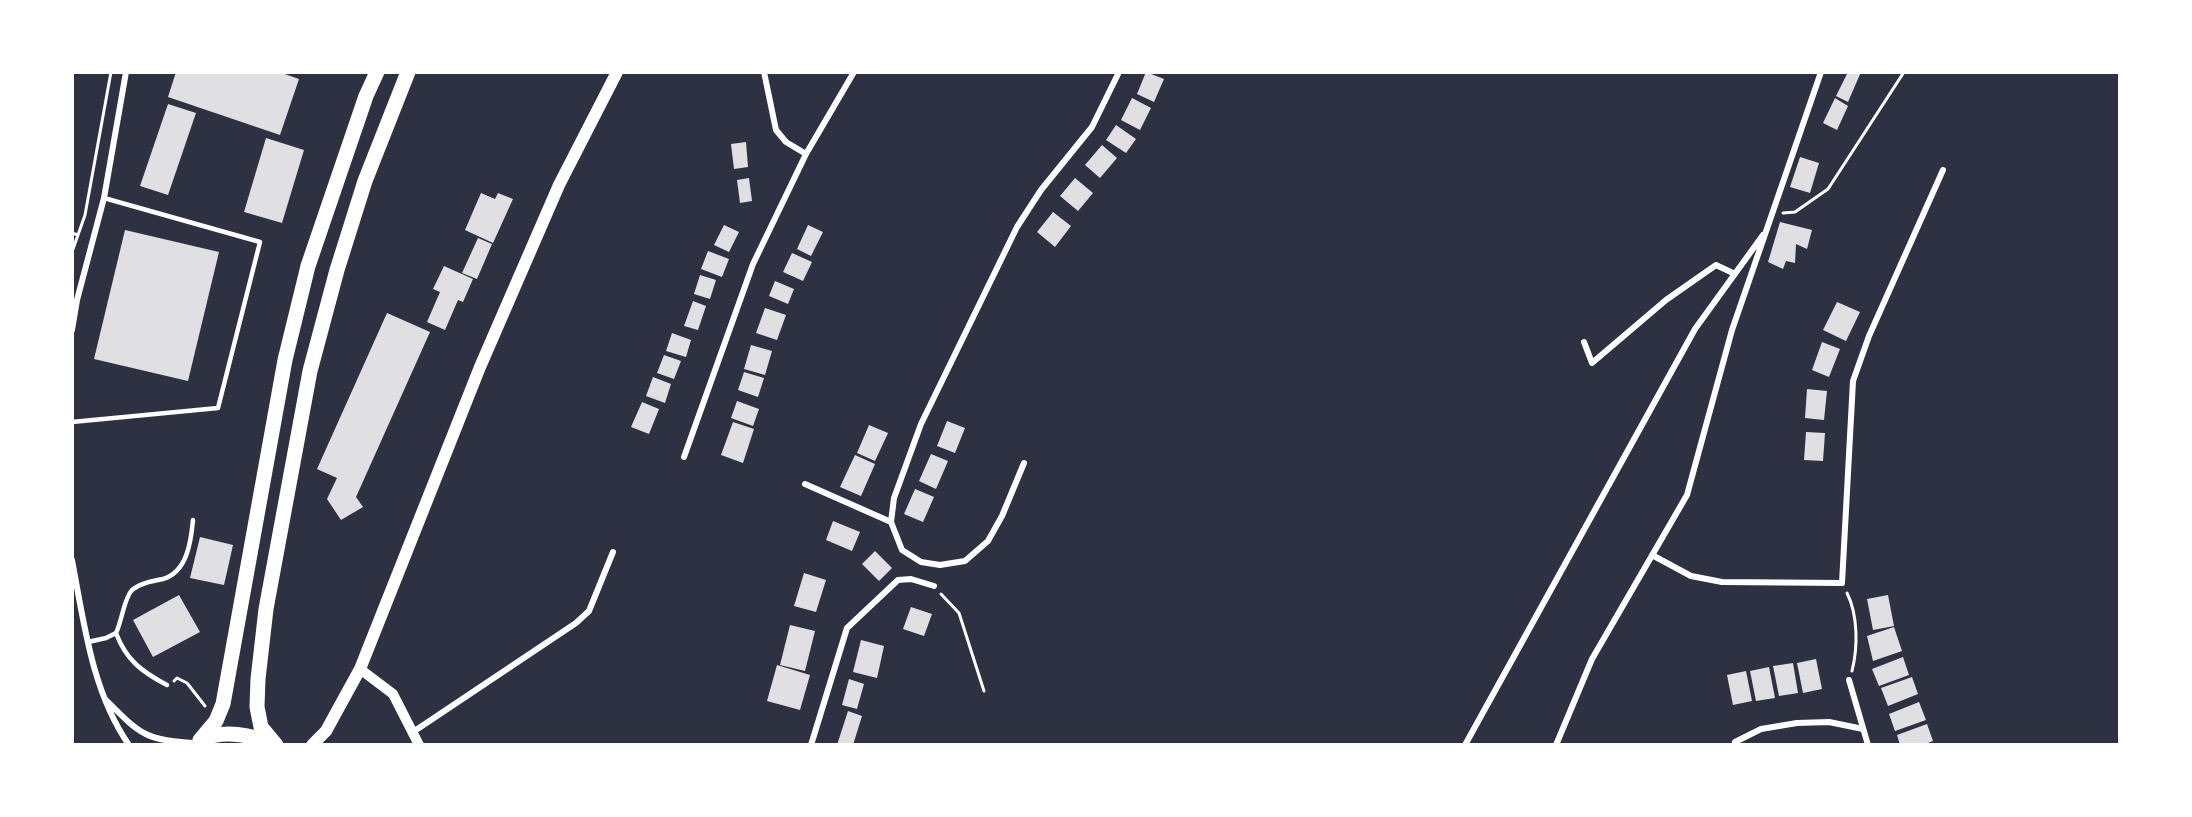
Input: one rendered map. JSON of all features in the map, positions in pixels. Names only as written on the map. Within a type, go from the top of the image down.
[{"type":"main road","points":[[195,743],[216,721],[223,704],[285,360],[308,266],[366,96],[377,72]]},
{"type":"main road","points":[[276,745],[261,728],[257,707],[258,669],[266,609],[309,371],[365,181],[408,72]]},
{"type":"main road","points":[[312,745],[326,731],[360,669],[480,367],[559,185],[618,72]]},
{"type":"main road","points":[[195,743],[222,733],[250,737],[276,745]]},
{"type":"street","points":[[72,330],[77,300],[104,198],[126,72]]},
{"type":"street","points":[[764,72],[776,130],[786,142],[806,154]]},
{"type":"street","points":[[684,457],[753,264],[806,154],[854,72]]},
{"type":"street","points":[[1024,463],[1002,516],[988,541],[964,561],[939,565],[921,562],[902,550],[891,522],[894,498],[921,424],[1017,227],[1041,190],[1092,127],[1119,72]]},
{"type":"street","points":[[1556,745],[1592,659],[1687,495],[1732,330],[1821,72]]},
{"type":"street","points":[[1652,555],[1691,576],[1722,582],[1842,583],[1853,381],[1869,336],[1943,170]]},
{"type":"street","points":[[1465,745],[1695,330],[1768,227]]},
{"type":"street","points":[[1584,342],[1592,363],[1666,300],[1716,266],[1735,274]]},
{"type":"street","points":[[805,484],[891,522]]},
{"type":"street","points":[[414,732],[576,623],[589,611],[613,552]]},
{"type":"street","points":[[72,560],[88,642],[103,696],[116,725],[129,745]]},
{"type":"street","points":[[812,745],[847,628],[898,580],[911,579],[934,586]]},
{"type":"street","points":[[72,609],[81,607]]},
{"type":"street","points":[[360,669],[393,694],[419,745]]},
{"type":"street","points":[[1849,680],[1868,745]]},
{"type":"street","points":[[103,696],[138,729],[150,737],[163,741],[195,743]]},
{"type":"street","points":[[1734,745],[1735,742],[1761,729],[1797,723],[1829,722],[1863,729]]},
{"type":"lane","points":[[72,422],[218,408],[260,242],[104,198]]},
{"type":"lane","points":[[88,642],[116,633],[122,620],[126,598],[133,590],[148,581],[165,578],[178,571],[186,557],[191,539],[192,520]]},
{"type":"lane","points":[[116,633],[126,655],[133,664],[167,685]]},
{"type":"path","points":[[72,252],[86,215],[111,72]]},
{"type":"path","points":[[1773,215],[1795,212],[1828,189],[1904,72]]},
{"type":"path","points":[[72,233],[78,235]]},
{"type":"path","points":[[1842,583],[1854,607],[1855,657],[1849,680]]},
{"type":"path","points":[[934,586],[959,613],[984,691]]},
{"type":"path","points":[[167,685],[177,678],[187,683],[208,710]]},
{"type":"building","points":[[176,72],[279,72],[299,79],[280,135],[168,97]]},
{"type":"building","points":[[1146,72],[1164,79],[1154,102],[1137,94]]},
{"type":"building","points":[[1848,72],[1861,72],[1848,102],[1836,96]]},
{"type":"building","points":[[1132,98],[1151,108],[1140,130],[1121,120]]},
{"type":"building","points":[[1835,98],[1848,106],[1837,130],[1823,123]]},
{"type":"building","points":[[168,104],[196,113],[168,195],[140,186]]},
{"type":"building","points":[[1116,125],[1136,139],[1126,153],[1106,140]]},
{"type":"building","points":[[266,138],[304,150],[282,223],[244,212]]},
{"type":"building","points":[[746,142],[748,167],[734,169],[731,144]]},
{"type":"building","points":[[1102,145],[1117,158],[1100,178],[1085,165]]},
{"type":"building","points":[[1800,157],[1819,163],[1810,193],[1790,187]]},
{"type":"building","points":[[749,178],[752,201],[740,203],[737,180]]},
{"type":"building","points":[[1075,178],[1093,193],[1078,211],[1060,196]]},
{"type":"building","points":[[481,193],[495,199],[498,193],[513,199],[493,243],[465,230]]},
{"type":"building","points":[[1053,212],[1071,226],[1055,247],[1037,232]]},
{"type":"building","points":[[1780,222],[1812,230],[1807,249],[1796,244],[1795,263],[1786,261],[1783,269],[1768,262]]},
{"type":"building","points":[[724,225],[739,232],[729,252],[714,245]]},
{"type":"building","points":[[808,225],[823,232],[811,256],[797,249]]},
{"type":"building","points":[[125,230],[219,252],[188,381],[94,359]]},
{"type":"building","points":[[478,238],[492,244],[477,279],[462,273]]},
{"type":"building","points":[[708,251],[729,259],[722,277],[701,269]]},
{"type":"building","points":[[792,253],[812,262],[803,281],[783,272]]},
{"type":"building","points":[[444,266],[473,279],[463,302],[458,300],[445,330],[427,322],[440,292],[433,289]]},
{"type":"building","points":[[700,275],[716,280],[710,299],[694,294]]},
{"type":"building","points":[[775,281],[794,289],[788,304],[769,296]]},
{"type":"building","points":[[693,301],[706,306],[698,330],[684,326]]},
{"type":"building","points":[[1837,302],[1860,312],[1846,341],[1823,330]]},
{"type":"building","points":[[765,308],[786,315],[777,340],[756,333]]},
{"type":"building","points":[[387,313],[430,332],[356,497],[363,507],[341,520],[327,499],[337,478],[317,469]]},
{"type":"building","points":[[672,333],[691,340],[686,357],[666,351]]},
{"type":"building","points":[[1822,342],[1840,349],[1829,377],[1812,370]]},
{"type":"building","points":[[751,345],[772,351],[765,375],[744,369]]},
{"type":"building","points":[[664,355],[681,361],[674,379],[657,373]]},
{"type":"building","points":[[744,372],[764,378],[758,397],[738,390]]},
{"type":"building","points":[[653,377],[671,384],[665,403],[646,396]]},
{"type":"building","points":[[1807,389],[1827,391],[1824,420],[1805,418]]},
{"type":"building","points":[[737,401],[759,409],[753,426],[731,418]]},
{"type":"building","points":[[642,402],[659,409],[649,434],[631,427]]},
{"type":"building","points":[[947,421],[965,428],[955,453],[937,446]]},
{"type":"building","points":[[733,422],[754,429],[743,463],[721,455]]},
{"type":"building","points":[[869,425],[888,433],[875,461],[857,453]]},
{"type":"building","points":[[1806,432],[1825,433],[1823,461],[1804,460]]},
{"type":"building","points":[[931,454],[948,461],[936,489],[919,481]]},
{"type":"building","points":[[855,455],[875,464],[861,496],[840,487]]},
{"type":"building","points":[[915,489],[934,497],[923,522],[904,514]]},
{"type":"building","points":[[833,521],[860,532],[852,551],[826,540]]},
{"type":"building","points":[[200,537],[233,545],[224,585],[190,578]]},
{"type":"building","points":[[875,551],[892,568],[879,581],[862,564]]},
{"type":"building","points":[[804,573],[826,580],[816,612],[794,606]]},
{"type":"building","points":[[179,595],[200,632],[153,657],[133,620]]},
{"type":"building","points":[[1888,595],[1894,626],[1873,630],[1867,599]]},
{"type":"building","points":[[911,607],[932,614],[924,636],[903,629]]},
{"type":"building","points":[[790,625],[815,631],[805,671],[780,665]]},
{"type":"building","points":[[1894,627],[1902,651],[1873,661],[1867,636]]},
{"type":"building","points":[[861,640],[884,646],[877,678],[853,672]]},
{"type":"building","points":[[1903,657],[1909,675],[1879,686],[1872,669]]},
{"type":"building","points":[[1816,659],[1822,689],[1803,693],[1797,663]]},
{"type":"building","points":[[1793,663],[1798,693],[1779,696],[1773,666]]},
{"type":"building","points":[[777,665],[810,675],[800,710],[767,701]]},
{"type":"building","points":[[1769,667],[1775,698],[1756,701],[1750,671]]},
{"type":"building","points":[[1746,671],[1752,701],[1733,705],[1727,675]]},
{"type":"building","points":[[1912,677],[1918,694],[1888,706],[1881,688]]},
{"type":"building","points":[[849,679],[864,684],[857,709],[842,705]]},
{"type":"building","points":[[1919,702],[1926,720],[1895,731],[1889,714]]},
{"type":"building","points":[[848,711],[862,716],[853,745],[837,745]]},
{"type":"building","points":[[1927,724],[1933,741],[1923,745],[1900,745],[1897,735]]}]
